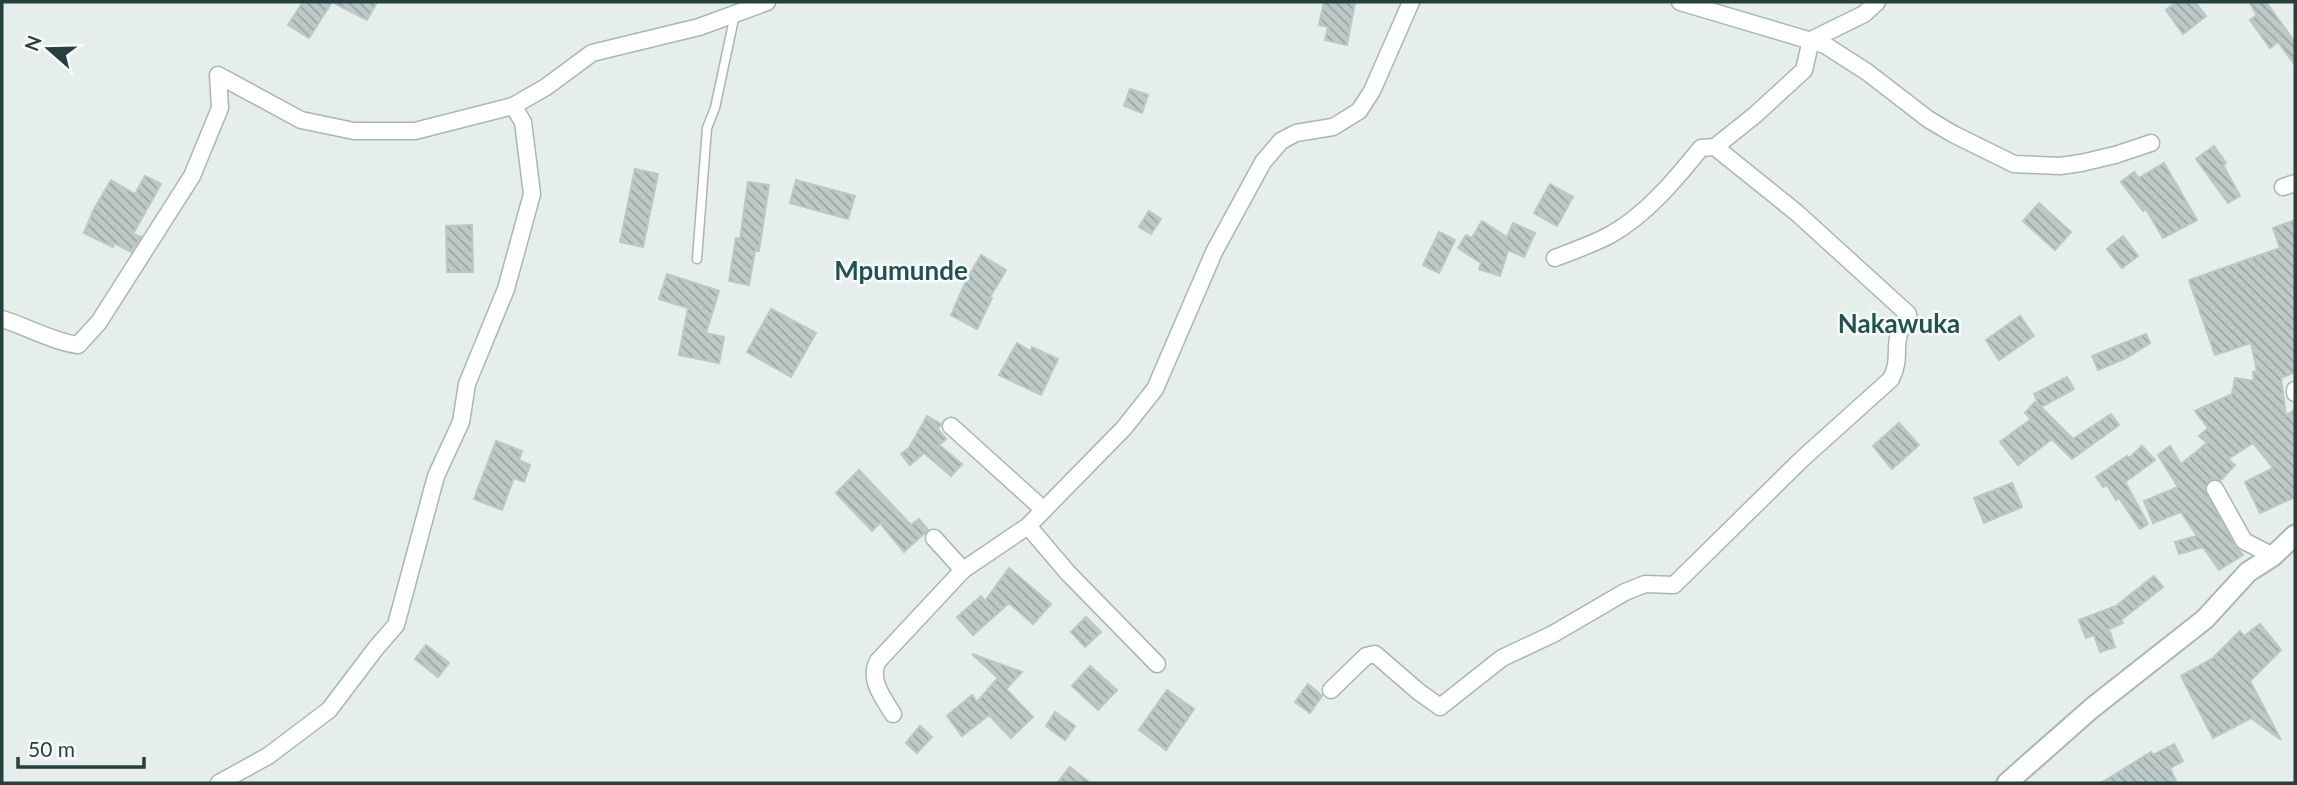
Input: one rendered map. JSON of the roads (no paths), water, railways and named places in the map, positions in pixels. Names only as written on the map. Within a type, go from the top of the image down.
[{"type":"street","points":[[2,318],[58,342],[78,345],[99,322],[192,176],[220,108],[218,75],[301,120],[354,131],[415,131],[513,106],[545,87],[592,52],[699,27],[766,2]]},
{"type":"street","points":[[893,714],[878,690],[875,668],[878,661],[963,570],[1028,526],[1124,428],[1155,389],[1214,252],[1263,162],[1280,141],[1296,133],[1333,127],[1359,111],[1371,91],[1411,2]]},
{"type":"street","points":[[1680,2],[1811,40],[1848,58],[1936,124],[2014,164],[2060,166],[2081,163],[2151,143]]},
{"type":"street","points":[[1811,40],[1864,14],[1877,2]]},
{"type":"street","points":[[1555,258],[1610,235],[1647,208],[1701,148],[1714,147],[1755,115],[1804,70],[1811,40]]},
{"type":"street","points":[[219,783],[268,756],[329,710],[396,625],[436,476],[461,422],[467,384],[506,289],[532,194],[523,122],[513,106]]},
{"type":"street","points":[[1331,690],[1366,656],[1375,654],[1440,707],[1502,659],[1553,634],[1625,592],[1645,584],[1674,585],[1802,459],[1891,379],[1898,362],[1898,337],[1908,320],[1908,314],[1797,213],[1714,147]]},
{"type":"street","points":[[951,426],[1044,510]]},
{"type":"street","points":[[2215,489],[2244,541],[2266,550],[2273,556]]},
{"type":"street","points":[[1028,526],[1068,573],[1157,664]]},
{"type":"street","points":[[2007,783],[2092,708],[2204,619],[2248,572],[2273,556],[2295,535]]},
{"type":"street","points":[[934,538],[963,570]]},
{"type":"lane","points":[[697,259],[707,128],[715,108],[735,14]]},
{"type":"district","name":"Mpumunde","points":[[901,270]]},
{"type":"district","name":"Nakawuka","points":[[1899,323]]}]
